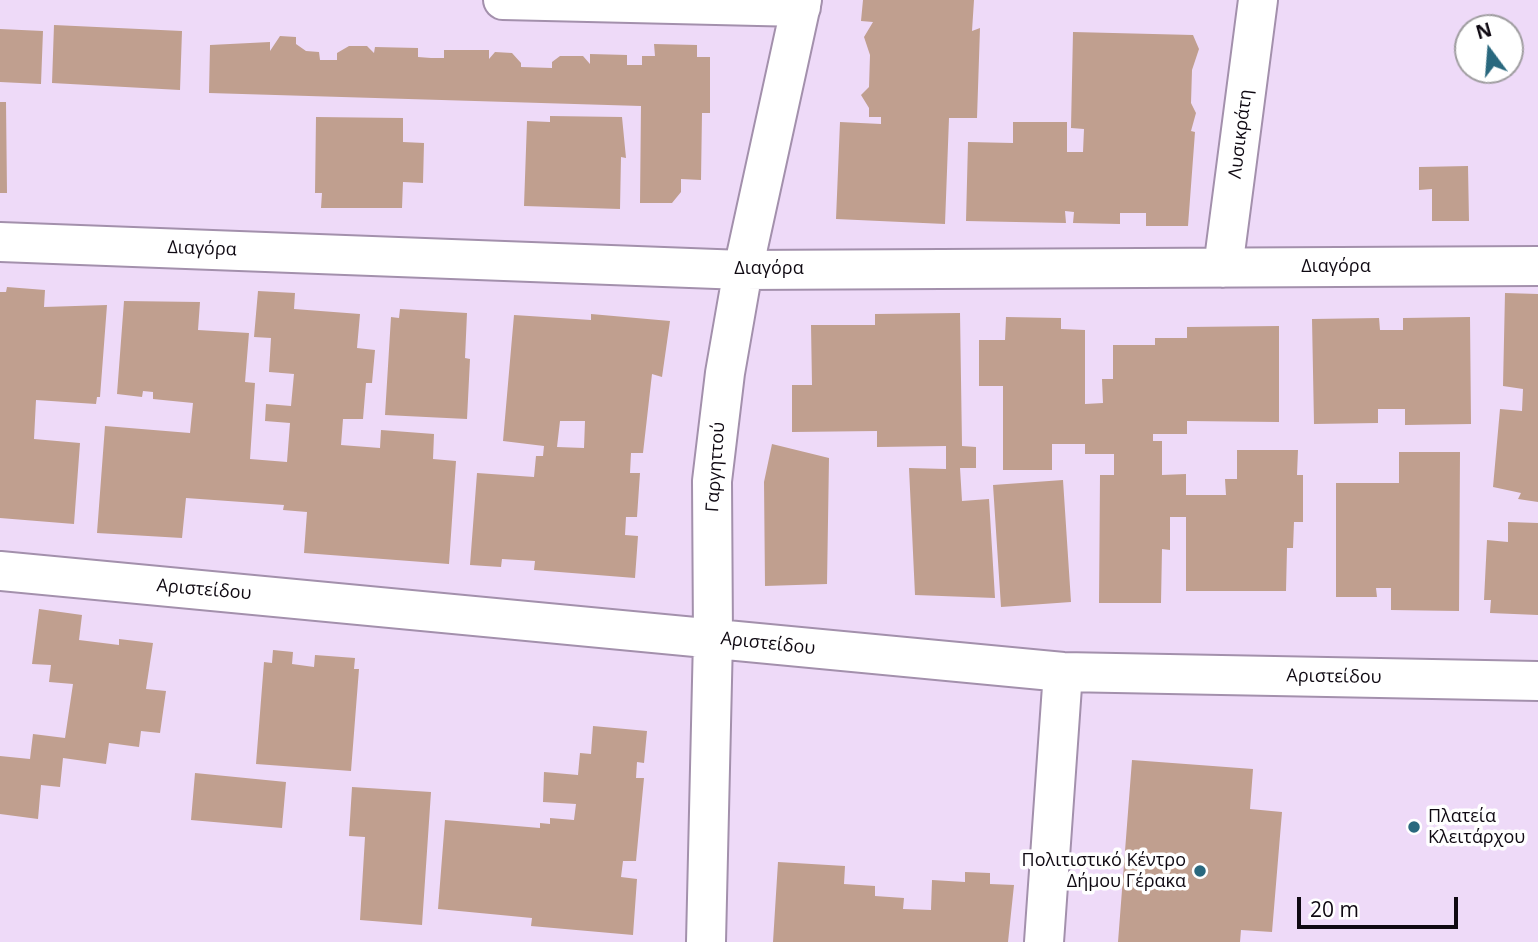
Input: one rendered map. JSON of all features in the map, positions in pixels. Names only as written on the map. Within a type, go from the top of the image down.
[{"type":"street","points":[[503,0],[801,3]]},
{"type":"street","name":"Λυσικράτη","points":[[1223,268],[1258,0]]},
{"type":"street","name":"Γαργηττού","points":[[705,942],[713,638],[712,481],[725,373],[743,270],[801,3]]},
{"type":"street","name":"Διαγόρα","points":[[0,242],[743,270],[1538,266]]},
{"type":"street","name":"Αριστείδου","points":[[0,571],[1063,672],[1538,681]]},
{"type":"street","points":[[1044,942],[1063,672]]},
{"type":"building","points":[[863,0],[974,0],[972,31],[980,28],[977,118],[949,118],[945,224],[836,219],[840,122],[881,124],[881,117],[869,117],[869,108],[861,95],[869,87],[870,55],[864,37],[873,22],[861,21]]},
{"type":"building","points":[[54,25],[182,31],[180,90],[52,83]]},
{"type":"building","points":[[0,29],[43,31],[41,84],[0,82]]},
{"type":"building","points":[[1073,32],[1193,35],[1199,49],[1192,70],[1191,103],[1196,113],[1191,131],[1195,132],[1188,226],[1146,226],[1146,213],[1120,213],[1120,224],[1073,223],[1074,212],[1065,211],[1066,223],[966,221],[968,142],[1013,143],[1013,122],[1067,122],[1067,152],[1083,152],[1084,129],[1071,128]]},
{"type":"building","points":[[280,36],[296,37],[296,44],[306,51],[319,52],[320,60],[337,60],[337,53],[349,46],[367,46],[374,53],[375,47],[418,48],[418,57],[431,58],[444,58],[444,50],[489,50],[489,59],[495,52],[512,53],[521,63],[521,67],[552,68],[552,62],[560,56],[583,56],[590,64],[590,54],[627,55],[627,65],[642,65],[642,56],[655,56],[654,44],[697,45],[697,57],[710,57],[710,113],[702,113],[701,180],[681,179],[681,192],[672,203],[640,203],[641,106],[209,93],[210,45],[270,42],[270,51]]},
{"type":"building","points":[[0,102],[6,102],[7,193],[0,193]]},
{"type":"building","points":[[550,116],[622,117],[626,158],[621,157],[620,209],[524,206],[527,121],[550,122]]},
{"type":"building","points":[[316,117],[403,118],[403,142],[424,143],[423,183],[403,182],[402,208],[321,208],[322,193],[315,193]]},
{"type":"building","points":[[1468,166],[1469,221],[1432,221],[1432,189],[1419,190],[1419,167]]},
{"type":"building","points":[[7,287],[45,290],[44,307],[107,305],[100,397],[97,397],[96,404],[36,400],[34,439],[80,443],[74,524],[0,518],[0,292],[6,292]]},
{"type":"building","points":[[258,291],[295,293],[294,309],[360,314],[357,348],[375,350],[372,383],[366,383],[363,419],[343,419],[341,445],[380,448],[381,430],[434,434],[433,459],[456,461],[449,564],[304,553],[307,512],[283,510],[284,505],[186,498],[182,538],[97,533],[105,426],[190,433],[193,403],[153,399],[153,392],[143,391],[142,397],[117,394],[124,301],[200,302],[198,330],[249,333],[245,382],[255,383],[250,459],[287,462],[290,423],[265,421],[266,404],[291,406],[294,374],[269,372],[271,338],[254,337]]},
{"type":"building","points":[[1505,293],[1538,294],[1538,502],[1518,499],[1521,493],[1493,487],[1500,409],[1522,411],[1523,389],[1503,386]]},
{"type":"building","points":[[400,309],[467,313],[465,358],[470,359],[467,419],[385,415],[391,317],[399,318]]},
{"type":"building","points":[[960,313],[962,446],[976,447],[976,468],[960,468],[962,501],[989,499],[995,598],[915,595],[909,468],[946,469],[946,446],[877,447],[877,431],[792,432],[792,385],[812,385],[811,325],[875,325],[875,314]]},
{"type":"building","points":[[591,314],[670,321],[662,377],[652,374],[643,453],[631,453],[630,473],[640,473],[637,517],[626,517],[625,535],[638,536],[635,578],[534,570],[535,561],[502,559],[501,567],[470,565],[477,473],[534,477],[536,456],[543,456],[544,446],[503,441],[514,315],[591,320]],"holes":[[[560,421],[585,421],[584,448],[557,447]]]},
{"type":"building","points":[[1006,317],[1061,318],[1061,329],[1085,330],[1085,404],[1103,403],[1102,379],[1113,379],[1113,345],[1155,345],[1155,338],[1187,338],[1187,327],[1279,326],[1279,422],[1187,421],[1187,434],[1153,434],[1153,441],[1162,441],[1162,475],[1186,474],[1186,495],[1226,495],[1225,479],[1237,479],[1237,450],[1298,450],[1297,475],[1303,475],[1303,522],[1294,522],[1293,548],[1287,548],[1286,591],[1186,591],[1186,517],[1170,517],[1170,550],[1162,549],[1161,603],[1099,603],[1100,475],[1114,475],[1114,454],[1085,454],[1085,444],[1052,444],[1052,470],[1003,470],[1003,386],[979,386],[979,340],[1005,340]]},
{"type":"building","points":[[1470,317],[1471,424],[1405,425],[1405,409],[1378,409],[1378,423],[1314,424],[1312,319],[1379,318],[1380,330],[1403,330],[1403,318]]},
{"type":"building","points":[[772,444],[829,458],[827,584],[765,586],[764,482]]},
{"type":"building","points":[[1399,452],[1460,452],[1459,611],[1391,610],[1391,588],[1376,588],[1377,597],[1336,597],[1336,483],[1399,483]]},
{"type":"building","points":[[1063,480],[1071,602],[1001,607],[993,485]]},
{"type":"building","points":[[1508,522],[1538,523],[1538,615],[1490,613],[1491,600],[1484,600],[1487,540],[1508,542]]},
{"type":"building","points":[[39,609],[82,615],[79,640],[119,645],[119,639],[153,643],[146,689],[166,691],[160,733],[141,731],[139,747],[109,743],[106,764],[63,758],[60,787],[41,785],[38,819],[0,814],[0,756],[30,759],[33,734],[65,738],[73,684],[49,682],[51,665],[32,664]]},
{"type":"building","points":[[273,650],[293,652],[292,664],[314,667],[315,655],[355,658],[354,669],[359,669],[351,771],[256,764],[264,662],[272,663]]},
{"type":"building","points":[[593,726],[647,731],[644,763],[637,762],[636,778],[644,778],[636,861],[623,861],[621,877],[637,879],[633,935],[531,926],[532,918],[438,909],[445,820],[540,828],[540,823],[550,824],[550,818],[574,820],[576,804],[543,802],[544,772],[578,775],[580,753],[591,754]]},
{"type":"building","name":"Πολιτιστικό Κέντρο Δήμου Γέρακα","points":[[1132,760],[1253,769],[1250,809],[1282,812],[1272,932],[1241,930],[1240,942],[1118,942]]},
{"type":"building","points":[[195,773],[286,782],[282,828],[191,820]]},
{"type":"building","points":[[352,787],[431,792],[422,925],[360,920],[365,837],[349,836]]},
{"type":"building","points":[[778,862],[845,866],[844,884],[875,886],[875,896],[904,898],[903,909],[931,910],[932,880],[965,882],[965,872],[990,873],[990,884],[1014,885],[1008,942],[773,942]]},
{"type":"place","name":"Πλατεία Κλειτάρχου","points":[[1414,827]]},
{"type":"place","name":"Πολιτιστικό Κέντρο Δήμου Γέρακα","points":[[1200,871]]}]
